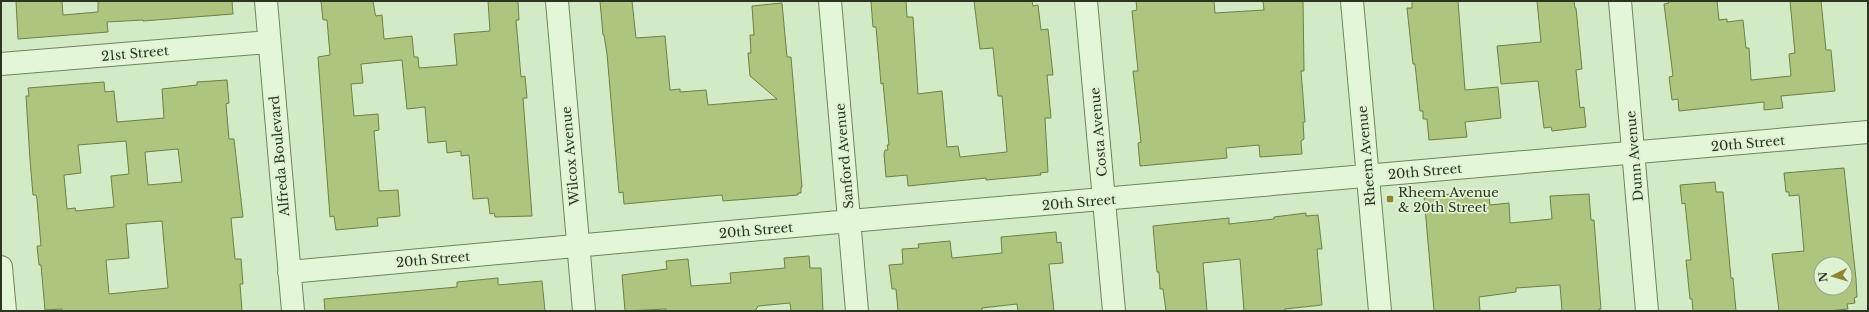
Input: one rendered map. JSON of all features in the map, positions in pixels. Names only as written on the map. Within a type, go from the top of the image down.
[{"type":"street","name":"Alfreda Boulevard","points":[[266,1],[293,311]]},
{"type":"street","name":"Wilcox Avenue","points":[[557,1],[584,311]]},
{"type":"street","name":"Sanford Avenue","points":[[830,1],[857,311]]},
{"type":"street","name":"Costa Avenue","points":[[1086,1],[1114,311]]},
{"type":"street","name":"Rheem Avenue","points":[[1352,1],[1380,311]]},
{"type":"street","name":"Dunn Avenue","points":[[1620,1],[1647,311]]},
{"type":"street","name":"21st Street","points":[[1,64],[270,42]]},
{"type":"street","name":"20th Street","points":[[289,272],[578,247],[850,221],[1634,154],[1868,132]]},
{"type":"street","points":[[1,267],[5,311]]},
{"type":"building","points":[[16,1],[62,1],[63,15],[98,12],[98,1],[232,1],[233,14],[143,21],[107,22],[108,32],[18,39]]},
{"type":"building","points":[[321,1],[373,1],[376,16],[382,15],[384,39],[412,36],[414,57],[418,57],[419,68],[457,65],[454,34],[490,31],[488,1],[518,1],[519,20],[516,20],[521,77],[525,76],[527,98],[523,98],[532,216],[495,217],[494,213],[490,214],[488,198],[473,199],[469,155],[461,156],[461,151],[447,153],[446,141],[428,143],[425,107],[407,109],[402,60],[361,64],[363,83],[351,84],[354,116],[378,114],[379,130],[374,131],[379,191],[398,190],[400,216],[377,218],[378,226],[336,230],[334,216],[330,217],[318,57],[330,55],[327,20],[323,20]]},
{"type":"building","points":[[600,1],[632,1],[636,38],[665,36],[670,90],[680,89],[680,92],[706,90],[708,105],[777,99],[750,76],[748,53],[751,53],[750,35],[754,35],[752,6],[782,3],[787,57],[791,57],[802,187],[801,193],[798,193],[798,195],[723,201],[722,195],[624,204],[623,192],[619,193],[607,54],[603,35]]},
{"type":"building","points":[[906,1],[907,17],[913,17],[918,94],[942,91],[947,147],[958,146],[960,157],[1007,152],[1002,96],[998,96],[993,48],[980,49],[974,1],[1032,1],[1033,6],[1038,5],[1041,30],[1048,29],[1053,75],[1047,75],[1051,118],[1045,118],[1048,172],[1040,173],[1041,175],[986,180],[986,178],[908,186],[907,175],[886,177],[884,154],[885,150],[888,150],[887,145],[889,145],[883,83],[881,84],[876,27],[873,27],[871,2]]},
{"type":"building","points":[[1136,1],[1214,1],[1215,13],[1264,10],[1263,1],[1303,1],[1304,71],[1301,71],[1305,122],[1303,122],[1304,139],[1301,141],[1302,154],[1260,157],[1259,145],[1226,148],[1227,158],[1140,166],[1138,143],[1141,142],[1133,71],[1138,71],[1132,11],[1137,10]]},
{"type":"building","points":[[1412,1],[1458,1],[1465,90],[1498,87],[1501,118],[1465,122],[1467,137],[1429,140],[1427,119],[1423,119],[1423,111],[1420,111],[1415,64],[1413,64],[1407,8],[1412,8]]},
{"type":"building","points":[[1537,1],[1574,1],[1582,69],[1576,70],[1580,108],[1584,107],[1586,127],[1552,131],[1551,127],[1544,128],[1538,81],[1501,84],[1497,46],[1541,42]]},
{"type":"building","points":[[1668,1],[1717,1],[1719,20],[1727,19],[1727,22],[1743,20],[1746,48],[1749,48],[1751,80],[1791,76],[1789,54],[1795,53],[1790,1],[1821,1],[1826,50],[1831,50],[1835,91],[1781,96],[1783,108],[1764,110],[1764,102],[1679,111],[1678,99],[1672,100],[1669,77],[1673,76],[1664,4],[1669,3]]},
{"type":"building","points":[[227,80],[229,103],[226,104],[229,139],[234,139],[243,217],[231,218],[235,259],[241,259],[243,284],[240,284],[242,311],[45,310],[41,265],[39,265],[37,246],[41,246],[37,199],[36,195],[33,195],[30,160],[26,96],[29,96],[28,88],[104,82],[105,92],[114,91],[117,122],[164,118],[162,89],[197,85],[197,82]],"holes":[[[126,141],[129,174],[111,176],[114,207],[76,211],[75,208],[67,209],[64,175],[81,173],[78,145]],[[178,149],[182,182],[148,185],[145,152]],[[162,221],[168,288],[109,294],[106,260],[129,258],[126,224]]]},
{"type":"building","points":[[1844,168],[1856,279],[1857,297],[1854,298],[1855,303],[1847,304],[1848,309],[1828,311],[1779,311],[1772,254],[1804,251],[1799,195],[1789,196],[1789,192],[1786,192],[1784,173]]},
{"type":"building","points":[[1715,182],[1716,192],[1723,192],[1731,278],[1733,278],[1736,311],[1693,311],[1692,299],[1690,299],[1686,260],[1691,260],[1685,203],[1682,204],[1680,185]]},
{"type":"building","points":[[1479,192],[1480,197],[1489,197],[1490,205],[1509,203],[1510,223],[1552,219],[1550,196],[1589,194],[1591,220],[1594,220],[1601,309],[1599,309],[1599,311],[1562,311],[1560,285],[1516,288],[1516,292],[1479,297],[1480,311],[1434,311],[1424,196]]},
{"type":"building","points":[[1306,213],[1306,216],[1318,215],[1322,249],[1317,249],[1322,305],[1285,309],[1285,311],[1244,311],[1240,259],[1203,263],[1207,311],[1166,311],[1163,289],[1160,289],[1159,272],[1157,272],[1153,226],[1229,218],[1229,224],[1274,219],[1274,217]]},
{"type":"building","points":[[1056,232],[1057,243],[1061,242],[1063,263],[1049,264],[1054,311],[1018,311],[1017,304],[982,308],[982,311],[898,311],[896,289],[892,289],[889,265],[903,264],[902,249],[919,248],[918,244],[950,241],[952,258],[1002,253],[1001,237]]},
{"type":"building","points":[[809,256],[810,268],[821,268],[823,311],[791,311],[790,303],[758,306],[755,311],[666,311],[666,309],[625,311],[622,275],[667,269],[666,261],[688,259],[691,286],[731,283],[730,273],[785,268],[784,258]]},
{"type":"building","points":[[498,278],[498,285],[542,281],[545,311],[325,311],[324,299],[457,287],[457,282]]},
{"type":"place","name":"Rheem Avenue & 20th Street","points":[[1390,199]]}]
